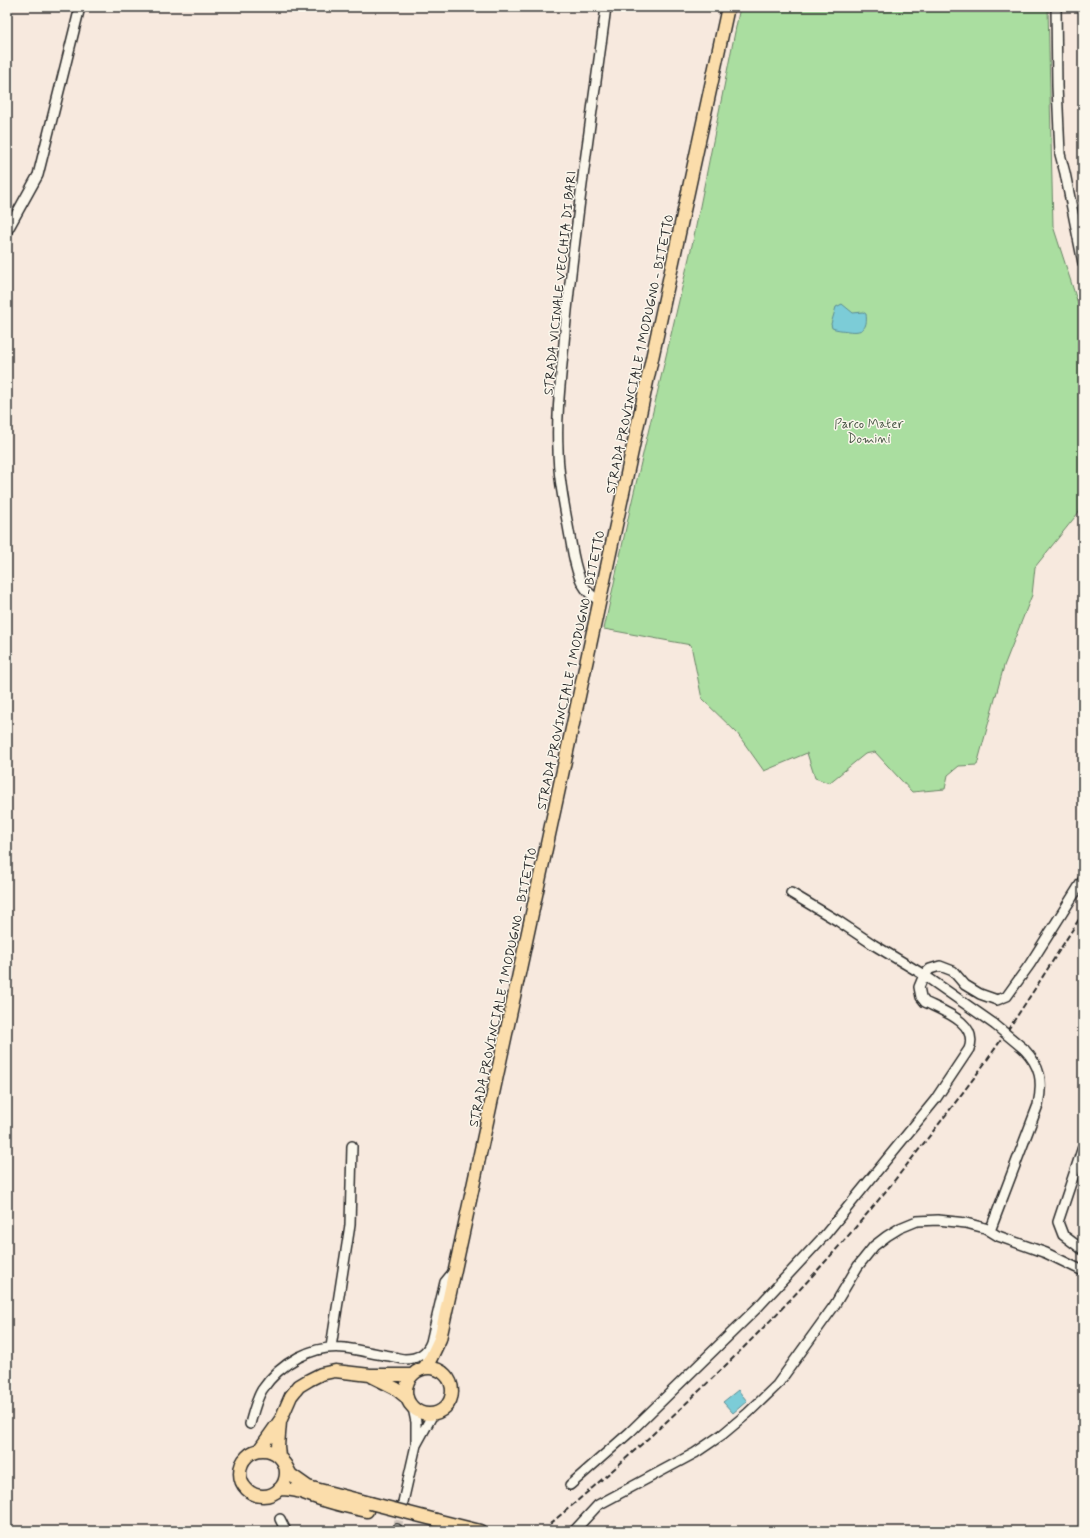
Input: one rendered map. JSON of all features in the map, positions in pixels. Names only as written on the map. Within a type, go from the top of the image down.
[{"type":"main road","name":"STRADA PROVINCIALE 1 MODUGNO - BITETTO","points":[[440,1339],[728,7]]},
{"type":"main road","points":[[424,1368],[431,1358],[440,1339]]},
{"type":"main road","points":[[370,1375],[395,1388],[406,1397],[412,1408],[423,1414],[433,1414],[446,1407],[452,1394],[451,1384],[443,1372],[440,1339]]},
{"type":"main road","points":[[406,1397],[406,1384],[415,1371],[424,1368],[434,1368],[443,1372]]},
{"type":"main road","points":[[259,1450],[267,1441],[281,1419],[291,1396],[299,1386],[321,1374],[335,1371],[370,1375],[412,1375]]},
{"type":"main road","points":[[281,1419],[278,1446],[282,1460],[286,1470],[286,1477],[283,1484],[273,1493],[259,1495],[252,1493],[242,1483],[240,1476],[242,1463],[252,1453],[259,1450],[266,1450],[273,1452],[282,1460],[291,1475],[300,1482],[327,1497]]},
{"type":"main road","points":[[279,1489],[286,1488],[435,1524],[480,1531]]},
{"type":"main road","points":[[435,1524],[448,1531]]},
{"type":"street","points":[[7,231],[38,175],[80,7]]},
{"type":"street","name":"STRADA VICINALE VECCHIA DI BARI","points":[[599,600],[592,597],[587,591],[578,574],[564,503],[558,448],[559,396],[571,268],[606,7]]},
{"type":"street","points":[[1056,7],[1060,154],[1066,173],[1083,263]]},
{"type":"street","points":[[570,1485],[630,1432],[757,1308],[825,1235],[935,1100],[971,1044],[968,1031],[959,1020],[925,1002],[921,997],[919,987],[924,975],[930,969],[940,966],[953,971],[965,985],[980,994],[997,1000],[1007,996],[1030,964],[1083,880]]},
{"type":"street","points":[[791,893],[838,921],[874,946],[924,975],[994,1024],[1033,1058],[1041,1088],[1038,1105],[990,1231]]},
{"type":"street","points":[[331,1347],[350,1225],[352,1146]]},
{"type":"street","points":[[1083,1147],[1058,1222],[1063,1235],[1083,1250]]},
{"type":"street","points":[[574,1530],[598,1505],[695,1453],[723,1434],[748,1413],[777,1385],[834,1306],[858,1266],[874,1246],[900,1228],[917,1221],[938,1220],[966,1222],[1046,1253],[1083,1271]]},
{"type":"street","points":[[250,1424],[262,1390],[274,1376],[292,1360],[311,1351],[331,1347],[345,1348],[404,1359],[420,1355],[428,1350],[445,1282],[455,1270]]},
{"type":"street","points":[[403,1502],[416,1446],[416,1422],[412,1408]]},
{"type":"street","points":[[416,1446],[433,1414]]},
{"type":"street","points":[[280,1519],[286,1531]]},
{"type":"green space","name":"Parco Mater Domini","points":[[740,7],[1048,7],[1053,226],[1083,319],[1079,345],[1083,361],[1083,507],[1035,567],[1032,595],[1004,666],[977,765],[959,766],[948,775],[945,789],[912,792],[875,752],[865,754],[829,783],[815,778],[807,753],[764,771],[737,733],[702,699],[691,645],[604,629],[631,505],[693,241]]},
{"type":"water","points":[[842,304],[853,313],[863,312],[866,314],[866,323],[863,329],[853,331],[832,328],[831,324],[836,307]]},
{"type":"water","points":[[738,1390],[747,1401],[733,1413],[723,1402]]},
{"type":"tunnel","points":[[397,1529],[402,1506]]},
{"type":"railway","points":[[550,1524],[690,1400],[735,1356],[821,1266],[912,1158],[982,1067],[1021,1010],[1083,913]]}]
